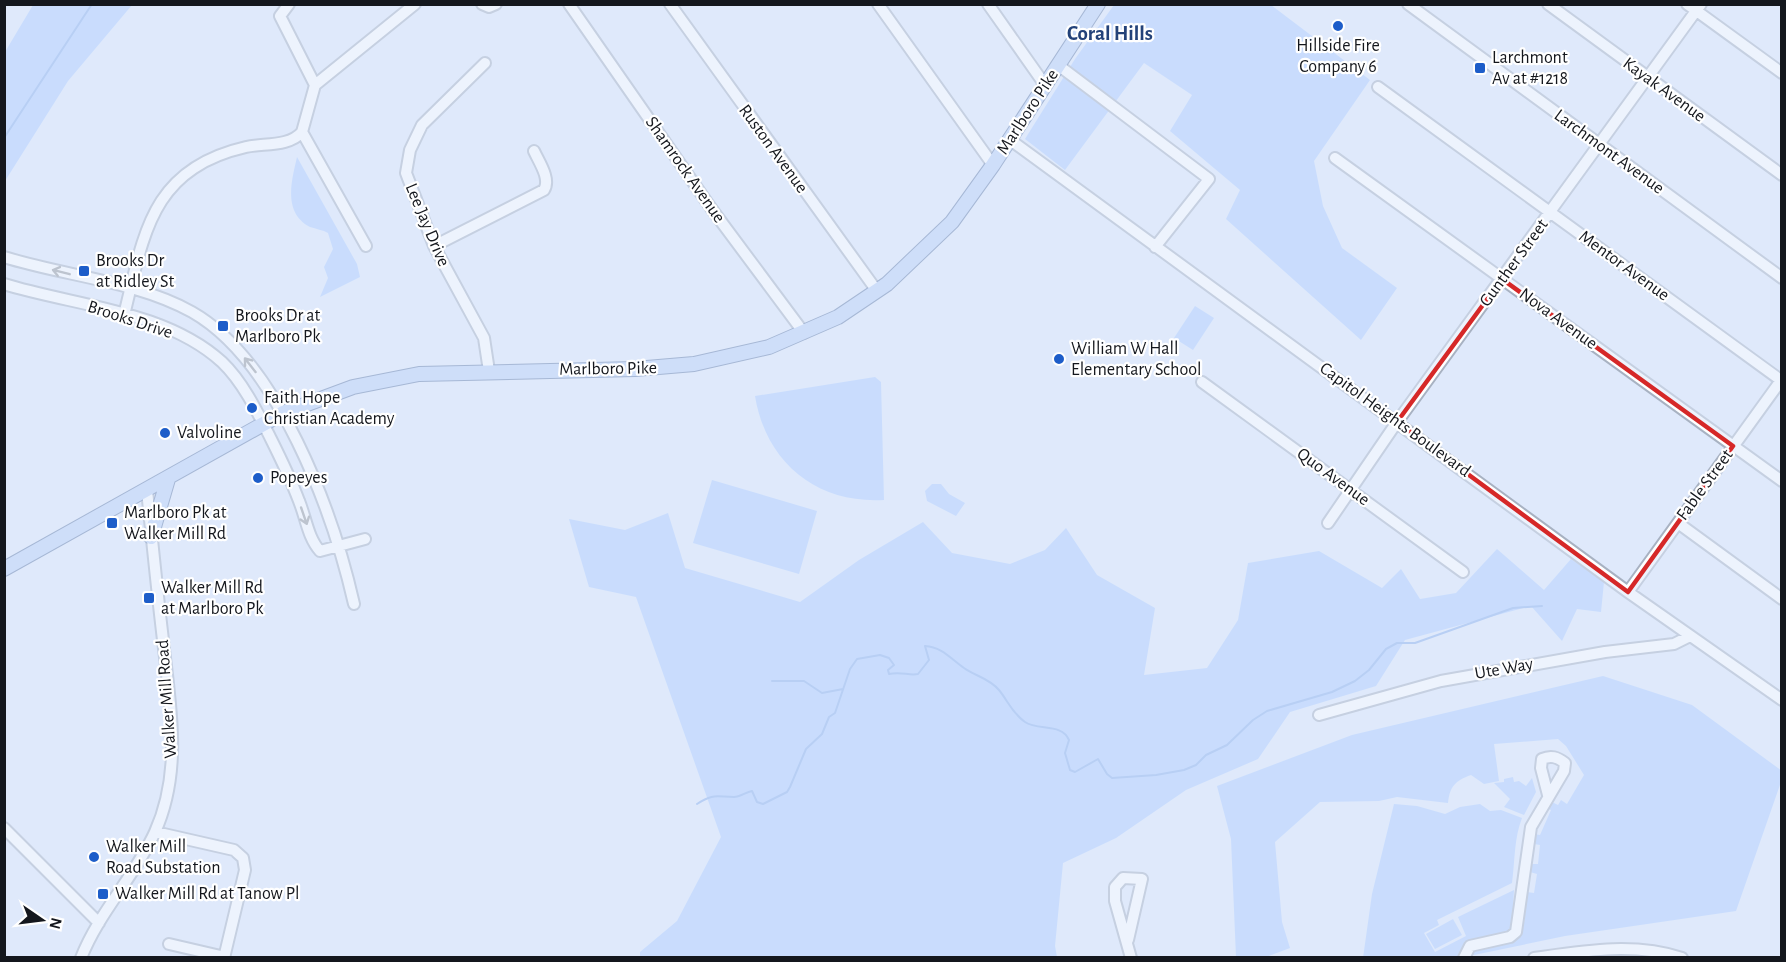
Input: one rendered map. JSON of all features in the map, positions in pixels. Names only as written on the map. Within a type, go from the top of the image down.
[{"type":"main road","name":"Marlboro Pike","points":[[4,569],[283,413],[334,393],[392,378],[489,371],[683,366],[743,355],[804,333],[838,317],[877,291],[940,236],[993,165],[1098,4]]},
{"type":"main road","points":[[152,537],[168,479]]},
{"type":"street","points":[[289,4],[280,16],[315,84]]},
{"type":"street","points":[[124,315],[148,223],[178,182],[194,169],[224,154],[287,141],[302,132],[315,84],[415,4]]},
{"type":"street","points":[[482,4],[490,7],[496,4]]},
{"type":"street","name":"Shamrock Avenue","points":[[569,4],[711,208],[804,333]]},
{"type":"street","name":"Ruston Avenue","points":[[670,4],[877,291]]},
{"type":"street","points":[[878,4],[993,165]]},
{"type":"street","points":[[988,4],[1046,85]]},
{"type":"street","name":"Larchmont Avenue","points":[[1407,4],[1782,278]]},
{"type":"street","name":"Kayak Avenue","points":[[1548,4],[1782,175]]},
{"type":"street","points":[[1695,7],[1782,73]]},
{"type":"street","name":"Gunther Street","points":[[1328,523],[1349,489],[1397,422],[1649,79],[1695,7]]},
{"type":"street","name":"Lee Jay Drive","points":[[485,63],[422,125],[406,162],[408,182],[434,246],[482,333],[488,350],[489,371]]},
{"type":"street","points":[[1058,65],[1209,179],[1155,247]]},
{"type":"street","name":"Mentor Avenue","points":[[1378,87],[1781,380]]},
{"type":"street","points":[[302,132],[366,246]]},
{"type":"street","name":"Capitol Heights Boulevard","points":[[1009,139],[1628,592],[1782,700]]},
{"type":"street","points":[[434,246],[544,190],[547,185],[546,177],[534,151]]},
{"type":"street","name":"Nova Avenue","points":[[1335,158],[1782,481]]},
{"type":"street","name":"Brooks Drive","points":[[4,257],[130,290],[192,313],[224,337],[252,367],[283,413],[326,507],[340,545],[320,551],[314,544],[299,501],[263,424],[234,376],[218,359],[180,335],[124,315],[4,284]]},
{"type":"street","name":"Fable Street","points":[[1628,592],[1781,380]]},
{"type":"street","name":"Quo Avenue","points":[[1202,382],[1463,572]]},
{"type":"street","name":"Walker Mill Road","points":[[81,957],[99,923],[155,832],[171,779],[174,739],[147,490]]},
{"type":"street","points":[[1678,523],[1782,599]]},
{"type":"street","points":[[354,604],[340,545],[365,539]]},
{"type":"street","name":"Ute Way","points":[[1319,715],[1441,681],[1605,652],[1674,644],[1690,636]]},
{"type":"street","points":[[1464,957],[1470,946],[1510,937],[1516,932],[1519,924],[1527,843],[1531,827],[1548,795]]},
{"type":"street","points":[[4,828],[99,923]]},
{"type":"street","points":[[155,832],[234,850],[243,858],[244,870],[224,957],[169,944]]},
{"type":"street","points":[[1128,940],[1142,879],[1123,878],[1115,887],[1115,901],[1131,957]]},
{"type":"street","points":[[1534,957],[1655,951],[1682,957]]},
{"type":"highlighted area","points":[[1502,279],[1733,446],[1628,592],[1397,422]]},
{"type":"shaded area","points":[[33,5],[132,5],[68,81],[5,181],[5,52]]},
{"type":"shaded area","points":[[1114,5],[1271,5],[1370,80],[1314,161],[1323,206],[1342,248],[1397,288],[1361,340],[1226,219],[1240,190],[1170,131],[1192,95],[1144,63],[1065,170],[1025,139],[1075,59]]},
{"type":"shaded area","points":[[297,157],[357,264],[360,277],[320,297],[328,278],[324,267],[333,249],[328,233],[310,227],[295,213],[291,195]]},
{"type":"shaded area","points":[[1195,306],[1214,318],[1193,350],[1174,338]]},
{"type":"shaded area","points":[[875,377],[881,382],[884,500],[837,495],[817,487],[798,475],[770,441],[761,420],[755,396]]},
{"type":"shaded area","points":[[712,480],[817,511],[799,574],[693,543]]},
{"type":"shaded area","points":[[932,484],[941,484],[949,494],[965,503],[956,516],[927,501],[925,491]]},
{"type":"shaded area","points":[[668,513],[685,568],[800,602],[859,560],[923,522],[952,553],[1010,564],[1045,550],[1066,528],[1097,575],[1155,608],[1144,675],[1207,668],[1238,620],[1248,563],[1319,551],[1382,588],[1401,569],[1420,599],[1456,593],[1497,549],[1544,590],[1571,559],[1604,582],[1601,612],[1577,609],[1562,641],[1531,606],[1405,640],[1376,686],[1290,712],[1258,759],[1186,790],[1116,838],[1063,863],[1055,946],[1057,957],[640,957],[640,952],[677,921],[721,837],[636,597],[589,587],[569,519],[625,530]]},
{"type":"shaded area","points":[[1603,676],[1692,705],[1782,771],[1781,782],[1736,911],[1565,936],[1474,955],[1471,953],[1514,941],[1519,937],[1524,922],[1527,892],[1534,893],[1537,874],[1530,872],[1532,864],[1538,864],[1540,845],[1534,844],[1534,834],[1540,835],[1551,810],[1546,808],[1552,802],[1558,805],[1561,800],[1567,804],[1584,775],[1566,746],[1558,739],[1494,744],[1499,781],[1484,784],[1471,775],[1465,777],[1452,788],[1448,803],[1397,797],[1379,801],[1320,802],[1275,842],[1282,922],[1290,948],[1266,957],[1236,957],[1231,839],[1217,786],[1352,735]]},
{"type":"shaded area","points":[[1513,777],[1514,782],[1519,781],[1526,786],[1532,778],[1536,792],[1524,815],[1504,807],[1510,799],[1494,783],[1504,782],[1504,779]]},
{"type":"shaded area","points":[[1394,804],[1417,806],[1445,814],[1460,807],[1480,804],[1490,811],[1501,810],[1522,818],[1516,842],[1512,883],[1437,920],[1439,925],[1424,933],[1435,952],[1466,936],[1458,917],[1514,890],[1512,927],[1508,932],[1468,941],[1457,957],[1363,958],[1372,894]]},
{"type":"shaded area","points":[[1453,919],[1462,935],[1435,949],[1426,934]]},
{"type":"waterway","points":[[4,138],[92,4]]},
{"type":"waterway","points":[[697,804],[711,797],[736,797],[752,791],[757,802],[763,804],[787,792],[806,749],[822,734],[829,717],[835,713],[850,669],[857,659],[880,655],[889,658],[894,665],[888,670],[889,674],[918,674],[929,660],[925,646],[931,647],[946,654],[968,671],[995,686],[1013,711],[1025,722],[1055,729],[1066,735],[1069,740],[1065,753],[1070,770],[1075,772],[1098,759],[1112,778],[1156,775],[1184,770],[1196,765],[1206,755],[1227,745],[1253,720],[1267,711],[1332,692],[1355,681],[1369,670],[1386,649],[1397,643],[1415,643],[1513,608],[1542,606]]},
{"type":"waterway","points":[[772,681],[804,681],[822,693],[843,689]]},
{"type":"place","name":"Hillside Fire Company 6","points":[[1338,26]]},
{"type":"place","name":"Larchmont Av at #1218","points":[[1480,68]]},
{"type":"place","name":"Brooks Dr at Ridley St","points":[[84,271]]},
{"type":"place","name":"Brooks Dr at Marlboro Pk","points":[[223,326]]},
{"type":"place","name":"William W Hall Elementary School","points":[[1059,359]]},
{"type":"place","name":"Faith Hope Christian Academy","points":[[252,408]]},
{"type":"place","name":"Valvoline","points":[[165,433]]},
{"type":"place","name":"Popeyes","points":[[258,478]]},
{"type":"place","name":"Marlboro Pk at Walker Mill Rd","points":[[112,523]]},
{"type":"place","name":"Walker Mill Rd at Marlboro Pk","points":[[149,598]]},
{"type":"place","name":"Walker Mill Road Substation","points":[[94,857]]},
{"type":"place","name":"Walker Mill Rd at Tanow Pl","points":[[103,894]]},
{"type":"district","name":"Coral Hills","points":[[1110,33]]}]
